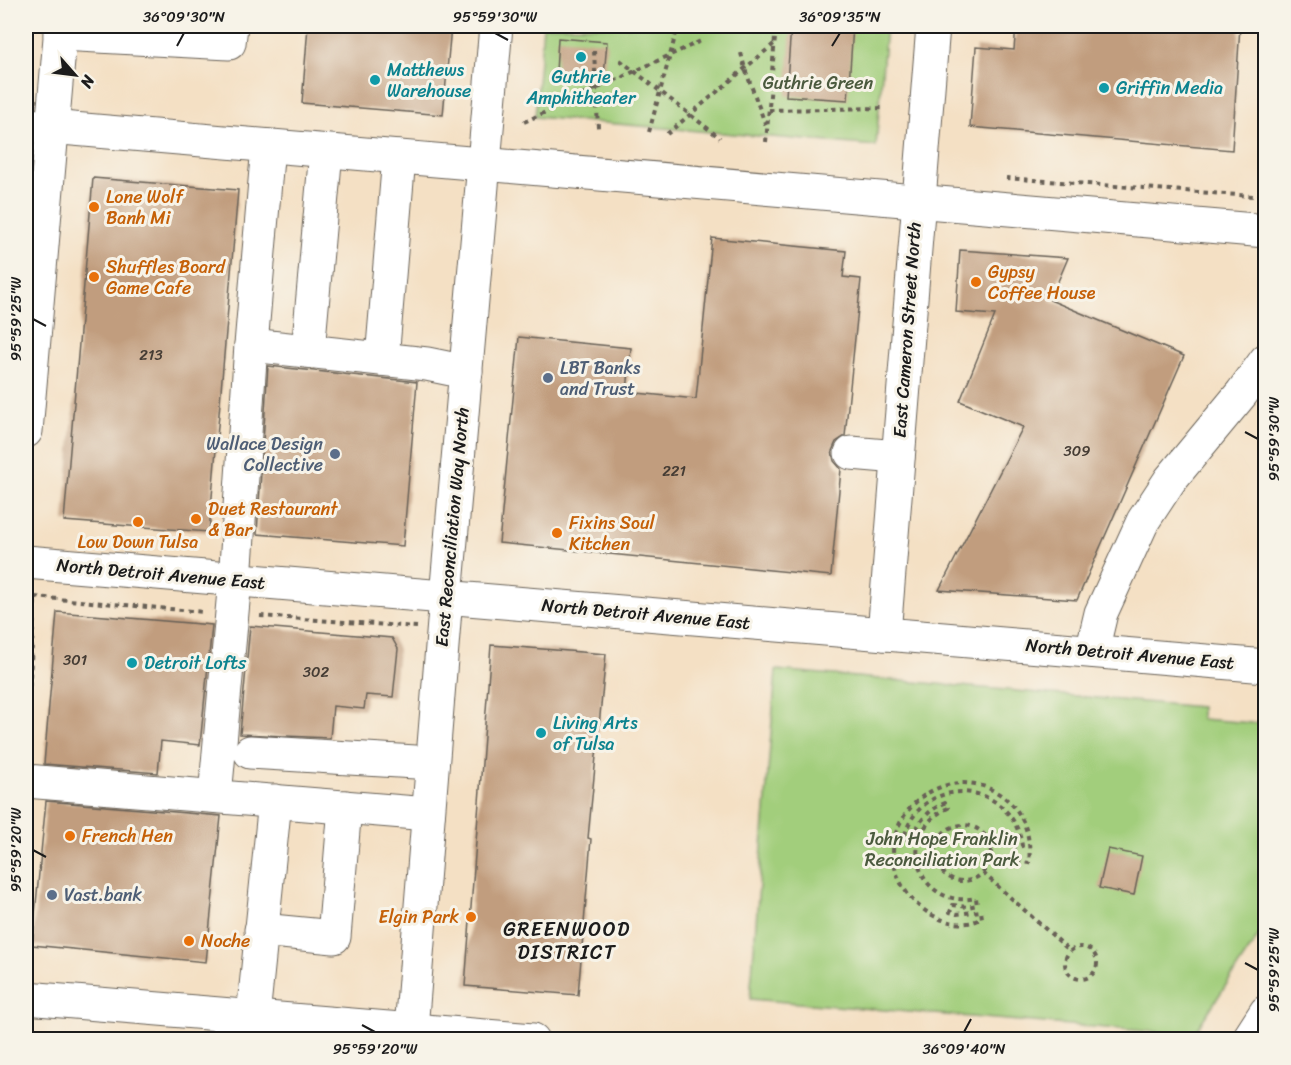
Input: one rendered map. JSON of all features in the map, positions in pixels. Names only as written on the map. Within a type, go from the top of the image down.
[{"type":"main road","points":[[26,431],[39,127],[60,30],[150,32],[229,43],[231,26]]},
{"type":"main road","name":"East Reconciliation Way North","points":[[411,1029],[496,26]]},
{"type":"main road","name":"East Cameron Street North","points":[[884,634],[933,26]]},
{"type":"main road","points":[[39,127],[1266,231]]},
{"type":"main road","points":[[215,796],[235,580],[251,345],[268,146]]},
{"type":"main road","points":[[308,351],[326,151]]},
{"type":"main road","points":[[381,359],[399,157]]},
{"type":"main road","points":[[251,345],[427,364],[466,372]]},
{"type":"main road","points":[[1092,651],[1101,613],[1143,521],[1170,480],[1242,393],[1266,360]]},
{"type":"main road","points":[[851,453],[898,457]]},
{"type":"main road","name":"North Detroit Avenue East","points":[[26,562],[1266,666]]},
{"type":"main road","points":[[250,752],[432,763]]},
{"type":"main road","points":[[26,781],[428,814]]},
{"type":"main road","points":[[253,1016],[275,801]]},
{"type":"main road","points":[[261,930],[334,937],[345,807]]},
{"type":"main road","points":[[26,998],[533,1040]]},
{"type":"main road","points":[[1248,1040],[1266,1012]]},
{"type":"path","points":[[649,132],[678,26]]},
{"type":"path","points":[[766,142],[776,26]]},
{"type":"path","points":[[524,122],[703,39]]},
{"type":"path","points":[[667,134],[774,43]]},
{"type":"path","points":[[594,51],[598,129]]},
{"type":"path","points":[[741,53],[744,69],[767,128]]},
{"type":"path","points":[[620,60],[720,138]]},
{"type":"path","points":[[769,110],[885,108]]},
{"type":"path","points":[[26,740],[35,597]]},
{"type":"path","points":[[990,860],[1005,859],[1029,863],[1028,834],[1017,809],[1007,799],[997,792],[974,783],[950,784],[931,790],[904,815],[893,841],[894,867],[910,898],[929,914],[960,924],[975,922],[982,918],[981,910],[957,914],[951,912],[953,905],[968,907],[977,905],[976,898],[958,900],[938,892],[923,879],[916,850],[922,830],[929,821],[948,808],[945,802],[923,818],[911,840],[904,838],[905,832],[924,805],[933,799],[953,793],[976,792],[991,798],[1004,808],[1013,820],[1021,838],[1022,846],[1015,847],[1014,839],[991,846]]},
{"type":"path","points":[[966,824],[979,829],[991,846],[990,860],[983,873],[971,880],[949,878],[939,868],[936,861],[937,840],[952,826],[966,824]]},
{"type":"path","points":[[983,873],[1070,951]]},
{"type":"path","points":[[1079,947],[1093,952],[1097,967],[1091,976],[1082,979],[1070,975],[1065,963],[1070,951],[1079,947]]},
{"type":"green space","name":"Guthrie Green","points":[[543,26],[886,26],[876,146],[535,117]]},
{"type":"green space","name":"John Hope Franklin Reconciliation Park","points":[[776,670],[1201,707],[1201,719],[1265,724],[1265,926],[1193,1035],[750,999]]},
{"type":"building","name":"Matthews Warehouse","points":[[308,26],[451,26],[443,115],[302,103]]},
{"type":"building","points":[[791,26],[853,26],[848,100],[786,96]]},
{"type":"building","name":"Griffin Media","points":[[1016,26],[1240,26],[1232,150],[970,127],[976,47],[1014,50]]},
{"type":"building","name":"Guthrie Amphitheater","points":[[558,38],[607,42],[604,76],[556,72]]},
{"type":"building","points":[[93,178],[238,190],[209,532],[64,521]]},
{"type":"building","points":[[712,238],[846,251],[843,277],[861,279],[845,436],[836,442],[832,451],[834,461],[841,469],[831,576],[499,543],[519,337],[631,348],[627,392],[696,399]]},
{"type":"building","points":[[960,250],[1068,258],[1050,300],[1184,356],[1077,600],[939,590],[1023,427],[960,401],[995,315],[956,312]]},
{"type":"building","name":"Wallace Design Collective","points":[[268,366],[417,382],[403,546],[257,534]]},
{"type":"building","points":[[57,612],[212,625],[200,745],[161,741],[158,773],[44,764]]},
{"type":"building","points":[[250,626],[392,638],[398,649],[393,697],[366,695],[364,709],[333,706],[330,738],[240,734]]},
{"type":"building","points":[[491,645],[606,654],[588,838],[591,839],[578,995],[465,986]]},
{"type":"building","points":[[46,801],[221,816],[206,962],[32,945]]},
{"type":"building","points":[[1108,849],[1142,856],[1134,895],[1099,888]]},
{"type":"place","name":"Guthrie Amphitheater","points":[[581,57]]},
{"type":"place","name":"Matthews Warehouse","points":[[375,80]]},
{"type":"place","name":"Griffin Media","points":[[1104,88]]},
{"type":"place","name":"Lone Wolf Banh Mi","points":[[94,207]]},
{"type":"place","name":"Shuffles Board Game Cafe","points":[[94,277]]},
{"type":"place","name":"Gypsy Coffee House","points":[[976,282]]},
{"type":"place","name":"LBT Banks and Trust","points":[[548,378]]},
{"type":"place","name":"Wallace Design Collective","points":[[335,454]]},
{"type":"place","name":"Duet Restaurant & Bar","points":[[196,519]]},
{"type":"place","name":"Low Down Tulsa","points":[[138,522]]},
{"type":"place","name":"Fixins Soul Kitchen","points":[[557,533]]},
{"type":"place","name":"Detroit Lofts","points":[[132,663]]},
{"type":"place","name":"Living Arts of Tulsa","points":[[541,733]]},
{"type":"place","name":"French Hen","points":[[70,836]]},
{"type":"place","name":"Vast.bank","points":[[52,895]]},
{"type":"place","name":"Elgin Park","points":[[471,917]]},
{"type":"place","name":"Noche","points":[[189,941]]},
{"type":"district","name":"GREENWOOD DISTRICT","points":[[567,940]]}]
